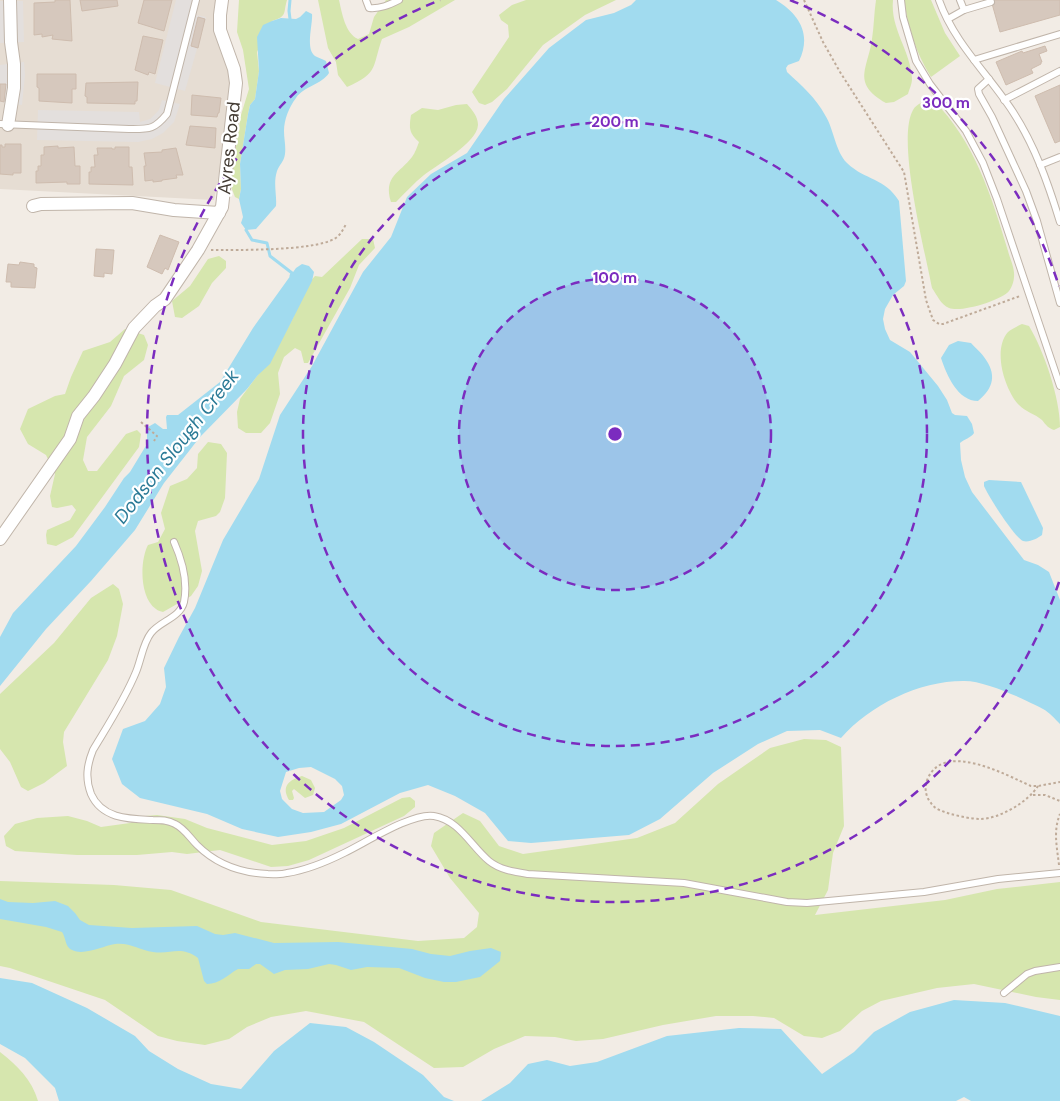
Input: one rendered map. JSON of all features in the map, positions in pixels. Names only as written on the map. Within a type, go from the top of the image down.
[{"type":"street","points":[[4,125],[14,88],[10,0]]},
{"type":"street","name":"Ayres Road","points":[[0,539],[70,439],[78,416],[105,380],[134,328],[165,298],[198,250],[222,207],[236,83],[234,69],[220,30],[222,0]]},
{"type":"street","points":[[34,206],[41,204],[124,203],[174,210],[219,213]]},
{"type":"lane","points":[[4,125],[137,129],[159,124],[167,114],[196,0]]},
{"type":"lane","points":[[366,0],[367,6],[381,8],[399,0]]},
{"type":"lane","points":[[901,0],[903,17],[916,61],[930,84],[966,131],[983,163],[998,199],[1060,386]]},
{"type":"lane","points":[[939,0],[955,33],[1004,100],[1032,146],[1060,222]]},
{"type":"lane","points":[[960,0],[964,10]]},
{"type":"lane","points":[[948,19],[964,10],[991,2]]},
{"type":"lane","points":[[974,60],[1060,34]]},
{"type":"lane","points":[[1004,100],[1060,71]]},
{"type":"lane","points":[[989,79],[978,89],[979,94],[992,117],[1026,191],[1037,221],[1060,304]]},
{"type":"lane","points":[[1040,165],[1060,157]]},
{"type":"lane","points":[[174,542],[183,567],[186,586],[184,604],[169,620],[150,634],[136,674],[93,750],[87,771],[89,788],[101,809],[115,816],[168,820],[177,824],[209,856],[231,868],[253,873],[284,874],[305,869],[344,854],[420,816],[434,816],[446,820],[458,829],[489,861],[503,869],[528,874],[684,883],[787,902],[807,903],[924,892],[998,879],[1060,873]]},
{"type":"lane","points":[[1004,993],[1027,974],[1060,967]]},
{"type":"path","points":[[804,0],[823,42],[840,72],[904,172],[926,300],[934,320],[942,324],[1029,292]]},
{"type":"path","points":[[198,250],[234,250],[322,244],[334,239],[342,232],[346,224]]},
{"type":"path","points":[[141,422],[158,436],[154,441]]},
{"type":"path","points":[[1038,786],[1033,795],[1023,803],[987,819],[978,819],[939,810],[931,804],[926,794],[926,782],[931,772],[941,765],[958,760],[978,763],[1031,786],[1060,782]]},
{"type":"path","points":[[1033,795],[1045,794],[1060,801]]},
{"type":"path","points":[[1060,814],[1055,835],[1060,873]]},
{"type":"shaded area","points":[[0,0],[227,0],[220,28],[236,83],[214,200],[0,189]]},
{"type":"shaded area","points":[[176,0],[199,0],[196,15],[206,17],[185,91],[155,83]]},
{"type":"shaded area","points":[[0,1],[23,1],[24,42],[0,43]]},
{"type":"shaded area","points":[[24,62],[25,75],[22,105],[0,102],[0,65]]},
{"type":"shaded area","points":[[162,100],[180,104],[174,122],[163,133],[152,139],[138,142],[37,140],[38,110],[139,112],[140,122],[150,119],[159,110]]},
{"type":"green space","points":[[239,0],[287,0],[283,16],[272,21],[257,52],[259,71],[255,99],[250,105],[248,114],[240,164],[241,189],[239,199],[235,197],[230,184],[241,115],[249,89],[243,50],[237,32]]},
{"type":"green space","points":[[318,0],[339,0],[347,27],[358,39],[369,34],[374,17],[386,0],[455,0],[409,27],[382,39],[370,73],[365,78],[347,87],[338,75],[336,62],[328,48]]},
{"type":"green space","points":[[526,0],[616,0],[585,15],[543,45],[507,89],[492,102],[485,105],[479,103],[472,92],[509,37],[508,25],[501,20],[499,15],[512,5]]},
{"type":"green space","points":[[876,0],[893,0],[897,30],[911,69],[912,81],[908,94],[894,102],[886,103],[875,96],[868,89],[865,82],[865,67],[872,39]]},
{"type":"green space","points":[[904,0],[931,0],[945,33],[960,56],[931,77],[913,40]]},
{"type":"green space","points":[[933,100],[960,133],[971,151],[988,190],[1014,270],[1013,284],[1005,295],[981,305],[962,309],[946,307],[932,288],[918,223],[910,170],[909,125],[913,110],[922,103]]},
{"type":"green space","points":[[467,104],[478,122],[476,132],[471,139],[456,153],[420,178],[396,202],[391,202],[389,186],[391,181],[412,157],[419,142],[410,130],[411,115],[422,108],[438,110]]},
{"type":"green space","points":[[362,239],[373,239],[375,248],[359,265],[350,288],[308,363],[304,363],[301,351],[295,348],[284,357],[278,373],[280,394],[270,423],[261,433],[246,433],[238,428],[237,412],[240,399],[274,353],[293,318],[304,288],[315,276],[322,277]]},
{"type":"green space","points":[[219,256],[226,261],[226,268],[212,283],[199,306],[182,318],[175,317],[172,301],[190,286],[208,259]]},
{"type":"green space","points":[[1022,324],[1029,326],[1035,336],[1050,375],[1057,402],[1060,427],[1054,430],[1019,405],[1005,380],[1001,359],[1003,340],[1009,331]]},
{"type":"green space","points":[[125,329],[144,335],[148,345],[144,360],[124,376],[111,406],[87,437],[83,460],[88,471],[97,471],[126,434],[137,430],[141,434],[139,447],[73,537],[56,546],[47,544],[47,530],[70,520],[76,510],[72,505],[52,507],[50,496],[55,474],[46,455],[28,444],[20,429],[28,409],[55,396],[65,394],[83,351],[110,342]]},
{"type":"green space","points":[[208,442],[221,444],[227,453],[225,498],[220,512],[216,516],[198,521],[195,531],[202,571],[198,586],[191,596],[163,612],[157,610],[146,596],[143,578],[145,552],[148,545],[158,542],[165,529],[161,513],[170,486],[187,479],[197,468],[198,454]]},
{"type":"green space","points":[[113,584],[119,589],[123,604],[117,636],[108,660],[64,732],[63,742],[67,766],[44,783],[28,791],[21,787],[10,762],[0,749],[0,694],[54,643],[91,598]]},
{"type":"green space","points":[[804,739],[826,740],[841,747],[844,826],[833,853],[828,890],[815,915],[945,900],[997,889],[1060,882],[1060,1000],[974,984],[937,988],[881,1001],[862,1011],[840,1031],[822,1038],[804,1036],[774,1018],[716,1016],[663,1025],[603,1039],[576,1041],[555,1037],[525,1036],[494,1049],[463,1067],[434,1068],[364,1022],[306,1011],[271,1017],[247,1027],[229,1039],[205,1045],[177,1041],[158,1036],[105,1000],[0,966],[0,881],[114,885],[171,890],[261,922],[418,941],[464,938],[477,927],[479,913],[450,878],[431,846],[434,833],[463,813],[480,821],[499,846],[523,854],[637,838],[675,823],[718,784],[770,748]]},
{"type":"green space","points":[[302,776],[311,780],[315,788],[313,795],[305,798],[294,789],[292,791],[294,798],[289,800],[286,787],[293,779]]},
{"type":"green space","points":[[410,797],[415,801],[415,807],[404,816],[309,860],[288,866],[271,867],[220,850],[187,854],[172,852],[137,855],[77,855],[15,851],[6,846],[4,836],[15,824],[37,818],[68,816],[101,827],[130,823],[145,816],[157,815],[185,819],[207,828],[272,845],[306,841],[344,828],[402,798]]},
{"type":"green space","points":[[0,1052],[23,1074],[32,1086],[38,1101],[0,1101]]},
{"type":"water","points":[[636,0],[776,0],[797,18],[804,34],[803,51],[799,61],[788,65],[786,68],[787,72],[808,92],[821,109],[828,121],[840,152],[847,163],[854,169],[887,187],[899,201],[906,281],[904,286],[893,295],[885,309],[883,319],[885,329],[890,340],[910,352],[938,386],[947,400],[952,413],[967,416],[972,424],[974,433],[960,443],[961,460],[965,477],[972,492],[1024,560],[1038,565],[1049,572],[1060,600],[1060,724],[1043,709],[1015,695],[993,687],[963,681],[929,685],[896,697],[881,705],[866,715],[841,738],[820,730],[787,731],[758,744],[713,773],[660,819],[629,835],[531,843],[508,841],[485,813],[455,796],[428,785],[400,793],[341,824],[311,832],[278,837],[242,829],[207,814],[140,798],[122,784],[112,759],[123,729],[145,721],[160,704],[166,687],[164,668],[195,608],[223,540],[259,479],[280,415],[312,366],[363,272],[391,237],[407,197],[431,174],[467,153],[504,99],[549,48],[586,20],[614,13],[631,5]],"holes":[[[311,767],[335,779],[342,786],[344,795],[341,800],[324,812],[303,813],[292,809],[282,799],[280,791],[286,772]]]},
{"type":"water","points":[[306,11],[312,14],[310,48],[315,56],[326,61],[329,73],[322,80],[299,94],[291,105],[284,127],[284,157],[276,175],[276,206],[256,229],[246,230],[241,223],[243,217],[239,199],[241,189],[240,164],[248,114],[250,105],[255,99],[259,71],[257,37],[263,25],[281,18],[296,19]]},
{"type":"water","points":[[302,264],[309,266],[314,272],[312,281],[270,364],[200,437],[164,483],[135,530],[46,629],[0,686],[0,637],[13,613],[76,546],[105,507],[147,444],[148,427],[155,423],[163,429],[167,429],[167,415],[178,415],[220,382],[253,328],[296,268]]},
{"type":"water","points":[[958,341],[971,343],[983,355],[991,369],[992,380],[988,391],[978,401],[971,400],[959,392],[950,380],[941,358],[949,345]]},
{"type":"water","points":[[989,480],[1021,482],[1043,528],[1042,535],[1036,539],[1023,541],[1014,533],[986,491],[984,482]]},
{"type":"water","points":[[0,899],[8,902],[33,903],[55,901],[68,906],[80,920],[89,925],[132,928],[197,926],[215,934],[235,933],[274,943],[338,942],[412,949],[450,956],[491,948],[501,952],[500,961],[480,977],[456,982],[444,982],[425,978],[399,968],[367,967],[351,970],[329,964],[308,969],[285,970],[274,974],[260,964],[256,964],[249,969],[238,969],[220,981],[207,984],[204,981],[198,958],[192,954],[181,951],[159,953],[120,944],[81,952],[75,951],[68,947],[62,932],[46,927],[0,919]]},
{"type":"water","points":[[0,978],[32,983],[87,1008],[135,1036],[149,1051],[178,1069],[211,1084],[241,1089],[274,1051],[310,1023],[346,1027],[374,1042],[423,1075],[444,1097],[454,1101],[59,1101],[55,1088],[25,1058],[0,1044]]},
{"type":"water","points":[[954,1000],[1005,1003],[1060,1016],[1060,1101],[971,1101],[964,1097],[956,1101],[481,1101],[510,1083],[528,1064],[547,1060],[570,1066],[597,1062],[667,1036],[739,1028],[781,1029],[822,1074],[854,1052],[874,1032],[910,1012]]},
{"type":"building","points":[[55,0],[70,0],[72,41],[52,39],[53,35],[42,37],[42,34],[34,35],[34,3],[55,2]]},
{"type":"building","points":[[80,0],[117,0],[118,6],[82,11]]},
{"type":"building","points":[[144,0],[172,0],[164,31],[138,23]]},
{"type":"building","points":[[991,0],[1060,0],[1060,15],[1000,32]]},
{"type":"building","points":[[198,17],[205,19],[198,48],[191,46]]},
{"type":"building","points":[[143,36],[163,40],[155,74],[149,72],[148,75],[135,70]]},
{"type":"building","points":[[1045,46],[1047,51],[1039,54],[1042,62],[1031,69],[1033,73],[1006,85],[996,62],[1022,51],[1023,53]]},
{"type":"building","points":[[37,74],[76,74],[76,89],[72,89],[72,103],[39,101]]},
{"type":"building","points":[[138,82],[137,101],[135,101],[135,104],[87,103],[87,97],[85,96],[86,83]]},
{"type":"building","points":[[0,84],[6,84],[4,102],[0,101]]},
{"type":"building","points":[[1060,85],[1060,141],[1055,143],[1035,96]]},
{"type":"building","points":[[192,95],[221,98],[217,117],[191,115]]},
{"type":"building","points":[[190,126],[216,128],[215,148],[186,145]]},
{"type":"building","points":[[5,144],[21,144],[21,173],[13,173],[13,175],[0,174],[0,145],[5,147]]},
{"type":"building","points":[[58,146],[58,148],[74,147],[75,166],[80,166],[80,184],[67,184],[67,182],[36,183],[36,171],[38,171],[38,166],[41,166],[41,155],[44,155],[44,147]]},
{"type":"building","points":[[115,147],[129,147],[129,167],[132,167],[133,185],[89,184],[89,172],[91,172],[91,167],[95,167],[94,155],[98,155],[97,148],[115,149]]},
{"type":"building","points":[[176,148],[183,175],[176,175],[177,178],[162,181],[145,181],[144,166],[146,166],[144,153],[162,152],[162,150]]},
{"type":"building","points":[[160,235],[179,242],[168,270],[165,268],[162,274],[147,267]]},
{"type":"building","points":[[96,249],[114,250],[112,274],[104,273],[104,277],[94,276]]},
{"type":"building","points":[[20,262],[34,264],[34,267],[37,268],[35,288],[11,287],[11,282],[6,282],[8,264],[19,265]]},
{"type":"waterway","name":"Dodson Slough Creek","points":[[290,0],[290,19]]},
{"type":"waterway","name":"Dodson Slough Creek","points":[[246,230],[252,240],[267,243],[270,256],[292,273],[291,276]]}]
